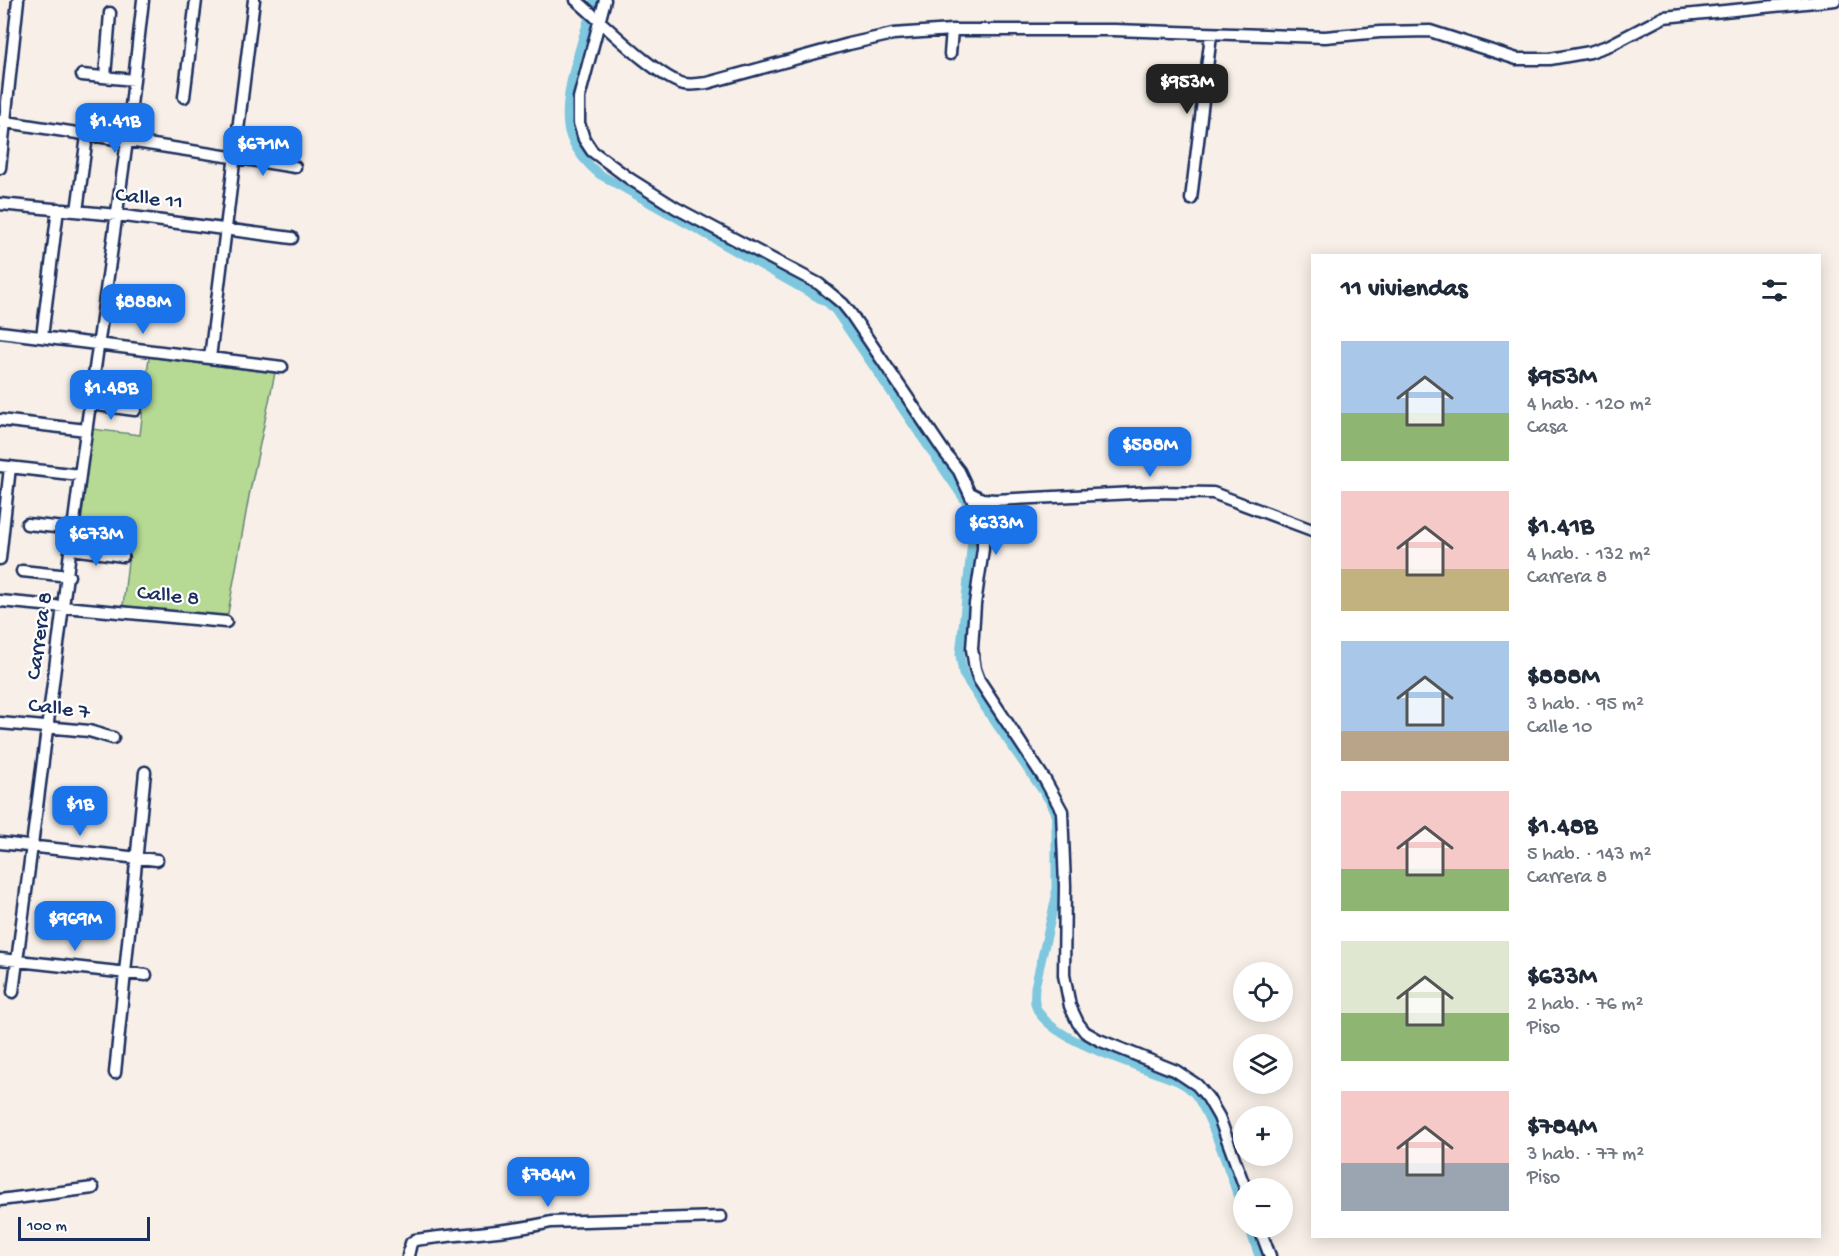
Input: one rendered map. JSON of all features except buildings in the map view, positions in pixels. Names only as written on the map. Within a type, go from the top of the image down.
[{"type":"street","points":[[0,168],[2,121],[18,0]]},
{"type":"street","name":"Carrera 8","points":[[14,992],[16,960],[65,607],[80,475],[127,141],[143,0]]},
{"type":"street","points":[[184,97],[196,0]]},
{"type":"street","points":[[210,358],[254,0]]},
{"type":"street","points":[[576,0],[658,70],[685,84],[708,83],[807,54],[893,34],[952,30],[1114,30],[1325,37],[1380,32],[1430,31],[1506,56],[1529,60],[1590,52],[1610,45],[1656,20],[1675,15],[1835,0]]},
{"type":"street","points":[[605,0],[584,75],[578,112],[584,139],[592,151],[622,174],[676,208],[819,285],[843,304],[959,471],[980,516],[983,534],[972,649],[975,669],[979,680],[1045,780],[1062,811],[1065,886],[1063,964],[1065,988],[1071,1006],[1084,1032],[1098,1040],[1176,1071],[1197,1085],[1219,1117],[1241,1178]]},
{"type":"street","points":[[105,77],[110,13]]},
{"type":"street","points":[[950,54],[952,30]]},
{"type":"street","points":[[1191,199],[1211,35]]},
{"type":"street","points":[[82,75],[134,80]]},
{"type":"street","points":[[2,121],[295,167]]},
{"type":"street","points":[[77,212],[87,136]]},
{"type":"street","name":"Calle 11","points":[[0,204],[117,215],[292,238]]},
{"type":"street","points":[[42,337],[58,209]]},
{"type":"street","points":[[0,332],[282,367]]},
{"type":"street","points":[[90,404],[135,410]]},
{"type":"street","points":[[0,420],[87,430]]},
{"type":"street","points":[[0,560],[5,466],[80,475]]},
{"type":"street","points":[[970,493],[982,499],[994,500],[1154,492],[1213,493],[1311,530]]},
{"type":"street","points":[[27,524],[74,529]]},
{"type":"street","points":[[72,549],[123,556]]},
{"type":"street","points":[[22,572],[69,576]]},
{"type":"street","name":"Calle 8","points":[[0,601],[226,622]]},
{"type":"street","name":"Calle 7","points":[[0,723],[89,731],[114,738]]},
{"type":"street","points":[[115,1073],[145,772]]},
{"type":"street","points":[[0,843],[157,860]]},
{"type":"street","points":[[0,959],[146,975]]},
{"type":"street","points":[[0,1200],[93,1188]]},
{"type":"street","points":[[408,1256],[411,1243],[415,1240],[530,1227],[551,1222],[721,1217]]},
{"type":"street","points":[[1263,1238],[1270,1256]]},
{"type":"green space","points":[[149,357],[275,373],[249,496],[227,619],[123,606],[132,525],[120,524],[120,527],[81,522],[92,429],[140,435]]},
{"type":"waterway","points":[[594,0],[574,70],[567,107],[571,138],[579,153],[599,174],[828,303],[835,310],[970,510],[973,531],[960,655],[963,674],[1049,800],[1056,815],[1056,897],[1035,987],[1037,1009],[1057,1030],[1090,1048],[1175,1080],[1192,1091],[1207,1114],[1233,1181]]},
{"type":"waterway","points":[[1253,1238],[1259,1256]]}]
